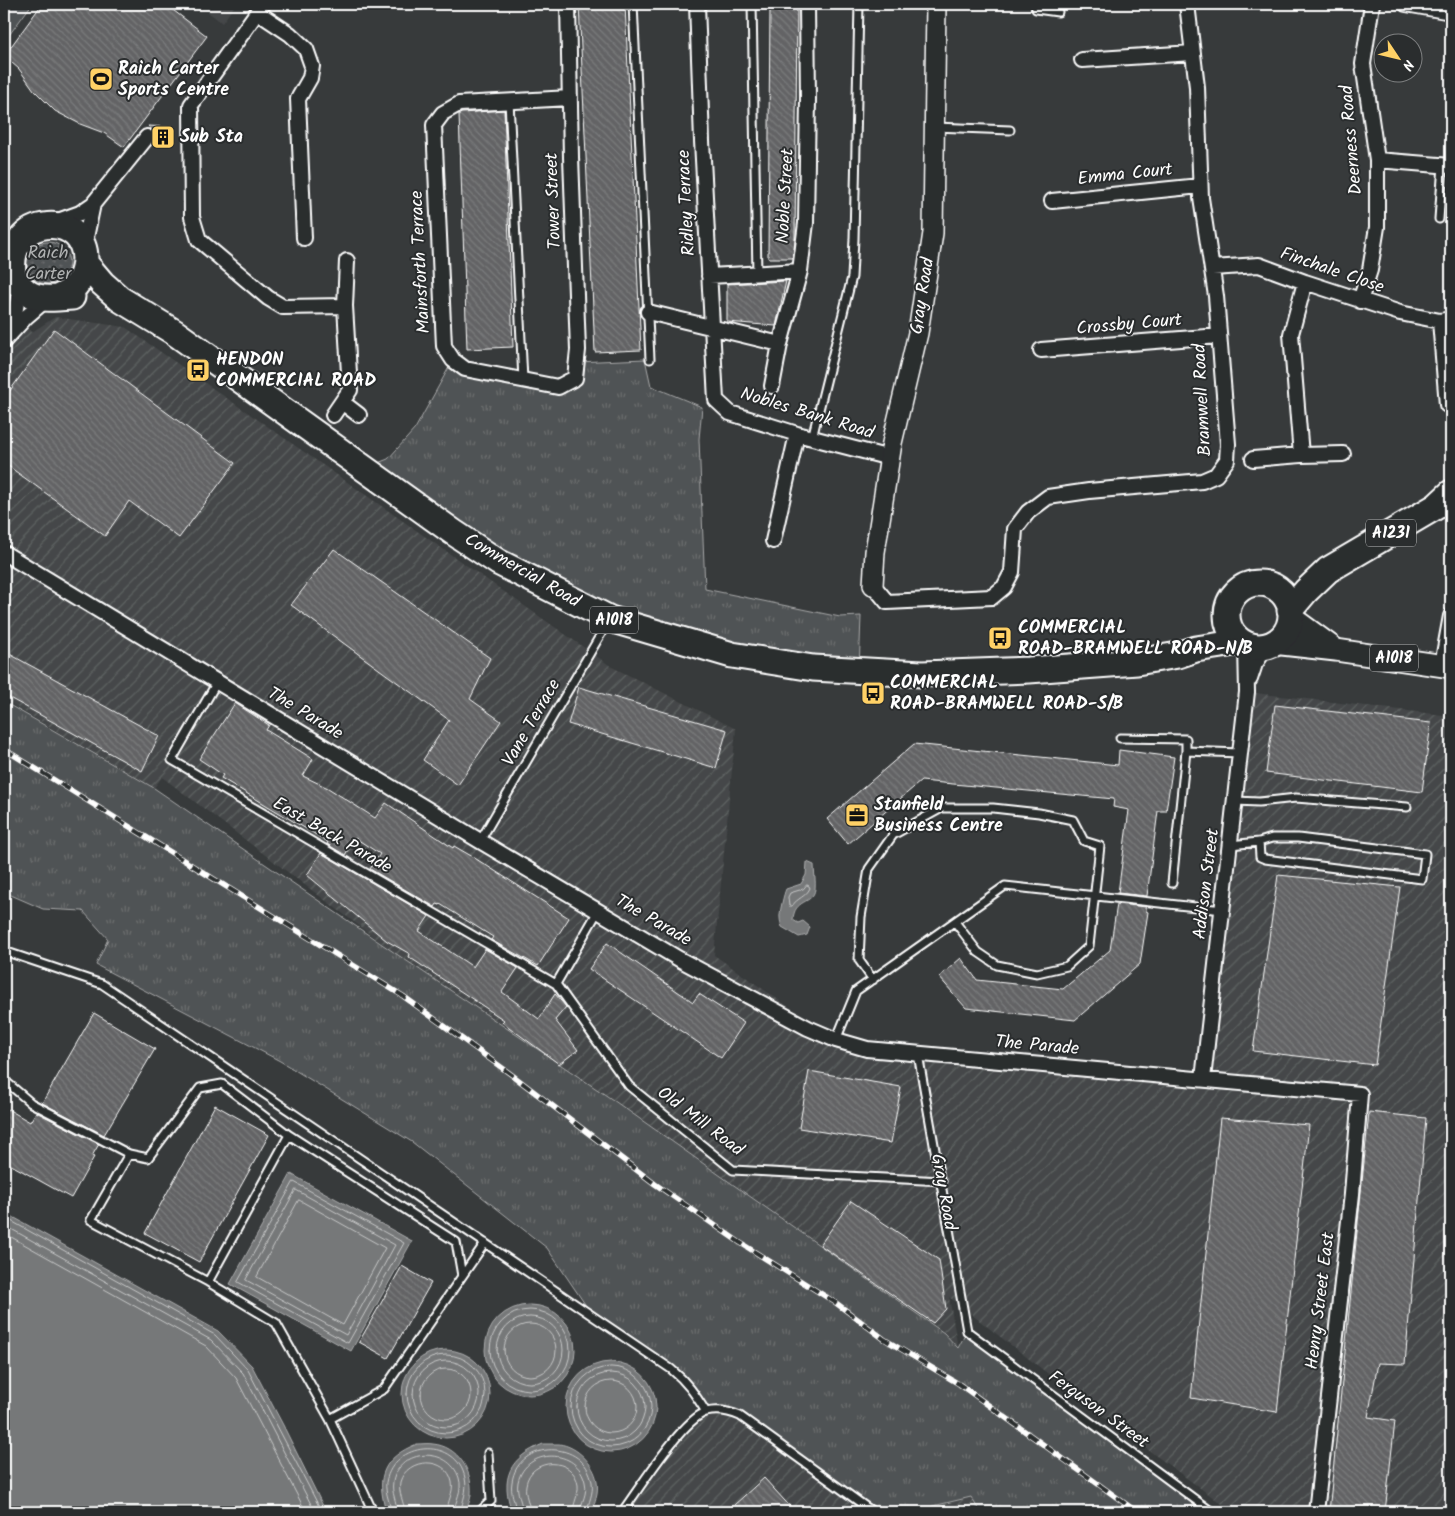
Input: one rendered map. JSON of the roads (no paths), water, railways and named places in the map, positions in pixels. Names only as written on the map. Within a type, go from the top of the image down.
[{"type":"highway","name":"Commercial Road","points":[[4,224],[58,226],[67,230],[80,243],[84,258],[102,283],[120,299],[174,332],[453,532],[498,562],[610,619],[732,655],[813,668],[922,674],[1029,670],[1137,662],[1178,655],[1196,649],[1257,644]]},
{"type":"highway","points":[[12,277],[10,256],[14,245],[20,236],[30,228],[45,225]]},
{"type":"highway","points":[[52,299],[68,293],[77,285],[82,274],[84,258]]},
{"type":"highway","name":"Commercial Road","points":[[12,277],[37,298],[52,299],[95,296],[120,299]]},
{"type":"highway","name":"A1231","points":[[1291,614],[1306,591],[1328,570],[1429,510],[1451,493]]},
{"type":"highway","name":"A1231","points":[[1256,583],[1289,580],[1328,570]]},
{"type":"highway","points":[[1196,649],[1214,630],[1228,603],[1233,595],[1240,589],[1256,583],[1274,587],[1288,601],[1291,614],[1287,629],[1282,637],[1257,644],[1233,634],[1226,614],[1228,603]]},
{"type":"main road","name":"A1018","points":[[1291,614],[1336,650]]},
{"type":"main road","name":"A1018","points":[[1257,644],[1336,650],[1446,666]]},
{"type":"street","name":"Tower Street","points":[[558,387],[575,378],[578,350],[568,4]]},
{"type":"street","name":"Ridley Terrace","points":[[698,4],[716,400]]},
{"type":"street","name":"Noble Street","points":[[772,386],[780,344],[800,271],[806,223],[807,4]]},
{"type":"street","name":"Gray Road","points":[[873,585],[875,552],[890,458],[918,333],[933,233],[936,4]]},
{"type":"street","name":"Bramwell Road","points":[[873,585],[887,602],[992,597],[1004,587],[1012,572],[1015,530],[1028,512],[1048,497],[1089,491],[1202,481],[1216,475],[1227,460],[1228,444],[1219,336],[1212,268],[1208,252],[1200,186],[1197,87],[1187,4]]},
{"type":"street","name":"Deerness Road","points":[[1360,301],[1370,270],[1377,227],[1377,160],[1363,64],[1372,4]]},
{"type":"street","points":[[1409,4],[1451,12]]},
{"type":"street","points":[[304,238],[298,99],[310,78],[312,66],[306,49],[260,8],[191,105],[192,217],[199,240],[268,298],[283,307],[345,306]]},
{"type":"street","points":[[1082,60],[1193,53]]},
{"type":"street","points":[[509,101],[570,98]]},
{"type":"street","name":"Mainsforth Terrace","points":[[509,101],[460,104],[443,112],[434,125],[444,346],[453,360],[465,369],[558,387]]},
{"type":"street","points":[[45,225],[80,213],[93,204],[147,137]]},
{"type":"street","points":[[1377,160],[1447,165]]},
{"type":"street","name":"Emma Court","points":[[1052,201],[1200,186]]},
{"type":"street","points":[[84,258],[84,240],[93,204]]},
{"type":"street","points":[[333,415],[350,390],[345,306],[347,262]]},
{"type":"street","name":"Finchale Close","points":[[1212,268],[1258,265],[1400,313],[1445,320],[1447,406],[1451,405]]},
{"type":"street","points":[[709,276],[800,271]]},
{"type":"street","points":[[4,340],[16,308],[12,277]]},
{"type":"street","points":[[1301,455],[1291,334],[1306,282]]},
{"type":"street","points":[[4,340],[26,318],[52,299]]},
{"type":"street","points":[[648,312],[780,344]]},
{"type":"street","name":"Crossby Court","points":[[1041,350],[1219,336]]},
{"type":"street","name":"Nobles Bank Road","points":[[716,400],[730,413],[797,434],[890,458]]},
{"type":"street","points":[[342,402],[359,415]]},
{"type":"street","points":[[773,541],[797,434]]},
{"type":"street","points":[[1253,459],[1343,454]]},
{"type":"street","name":"The Parade","points":[[4,553],[480,841],[680,959],[808,1028],[836,1040],[867,1049],[1360,1094]]},
{"type":"street","points":[[1446,666],[1451,616]]},
{"type":"street","points":[[1247,692],[1257,644]]},
{"type":"street","points":[[1247,692],[1257,644]]},
{"type":"street","name":"Addison Street","points":[[1203,1080],[1247,692]]},
{"type":"street","name":"Henry Street East","points":[[1316,1512],[1352,1194],[1360,1094]]},
{"type":"lane","points":[[633,4],[650,359]]},
{"type":"lane","points":[[752,4],[757,274]]},
{"type":"lane","points":[[812,438],[852,277],[859,4]]},
{"type":"lane","points":[[1036,4],[1036,8],[1058,12]]},
{"type":"lane","points":[[509,101],[523,380]]},
{"type":"lane","points":[[934,127],[1010,130]]},
{"type":"lane","points":[[1439,219],[1447,165]]},
{"type":"lane","name":"Vane Terrace","points":[[480,841],[610,619]]},
{"type":"lane","name":"East Back Parade","points":[[217,682],[172,760],[556,984]]},
{"type":"lane","points":[[1120,738],[1186,739],[1172,883]]},
{"type":"lane","points":[[1186,750],[1240,753]]},
{"type":"lane","points":[[1235,801],[1259,802],[1296,798],[1407,806]]},
{"type":"lane","points":[[873,980],[859,960],[861,917],[869,869],[893,835],[942,808],[993,808],[1039,813],[1073,820],[1084,841],[1100,846],[1089,946],[1067,966],[1037,973],[997,965],[978,952],[955,922]]},
{"type":"lane","points":[[1230,845],[1259,842],[1272,838],[1298,838],[1424,854],[1422,879],[1265,859],[1260,857],[1259,842]]},
{"type":"lane","points":[[836,1040],[856,991],[1005,886],[1223,910]]},
{"type":"lane","points":[[556,984],[598,911]]},
{"type":"lane","points":[[4,951],[102,984],[671,1368],[694,1391],[706,1412]]},
{"type":"lane","name":"Old Mill Road","points":[[556,984],[629,1086],[733,1170],[942,1181]]},
{"type":"lane","name":"Gray Road","points":[[918,1054],[942,1181],[967,1331]]},
{"type":"lane","points":[[4,1080],[31,1103],[129,1154],[148,1158],[200,1088],[222,1084],[288,1134],[456,1242],[462,1276]]},
{"type":"lane","points":[[208,1282],[288,1134]]},
{"type":"lane","points":[[129,1154],[91,1220],[208,1282],[276,1323],[330,1419],[373,1512]]},
{"type":"lane","points":[[330,1419],[384,1389],[485,1243]]},
{"type":"lane","name":"Ferguson Street","points":[[967,1331],[1212,1512]]},
{"type":"lane","points":[[622,1512],[681,1431],[706,1412],[728,1410],[740,1416],[873,1512]]},
{"type":"lane","points":[[479,1512],[491,1501],[488,1453]]},
{"type":"water","points":[[807,862],[814,865],[815,889],[811,898],[800,905],[794,913],[793,920],[798,923],[803,921],[810,927],[807,935],[799,937],[782,927],[780,912],[786,889],[801,884],[806,875]]},
{"type":"water","points":[[291,1174],[412,1241],[351,1351],[230,1284]]},
{"type":"water","points":[[4,1212],[218,1331],[252,1366],[326,1512],[4,1512]]},
{"type":"water","points":[[530,1305],[547,1309],[562,1318],[571,1333],[575,1350],[571,1367],[562,1382],[547,1391],[530,1395],[513,1391],[498,1382],[489,1367],[485,1350],[489,1333],[498,1318],[513,1309]]},
{"type":"water","points":[[446,1350],[463,1353],[471,1357],[483,1369],[487,1377],[490,1394],[487,1411],[483,1419],[471,1431],[463,1435],[446,1438],[429,1435],[421,1431],[409,1419],[405,1411],[402,1394],[405,1377],[409,1369],[421,1357],[429,1353]]},
{"type":"water","points":[[611,1362],[628,1366],[643,1375],[652,1390],[656,1407],[652,1424],[643,1439],[628,1448],[611,1452],[594,1448],[579,1439],[570,1424],[566,1407],[570,1390],[579,1375],[594,1366]]},
{"type":"water","points":[[417,1444],[442,1446],[456,1454],[462,1461],[471,1485],[470,1499],[465,1512],[387,1512],[382,1487],[385,1469],[397,1455]]},
{"type":"water","points":[[543,1444],[566,1445],[578,1452],[588,1462],[597,1481],[596,1497],[591,1512],[512,1512],[507,1489],[510,1470],[522,1456]]},
{"type":"railway","points":[[4,749],[403,996],[512,1075],[655,1184],[739,1242],[836,1303],[884,1339],[959,1384],[1137,1512]]},
{"type":"place","name":"Raich Carter Sports Centre","points":[[101,79]]},
{"type":"place","name":"Sub Sta","points":[[163,137]]},
{"type":"place","name":"HENDON COMMERCIAL ROAD","points":[[198,370]]},
{"type":"place","name":"COMMERCIAL ROAD-BRAMWELL ROAD-N/B","points":[[1000,638]]},
{"type":"place","name":"COMMERCIAL ROAD-BRAMWELL ROAD-S/B","points":[[873,693]]},
{"type":"place","name":"Stanfield Business Centre","points":[[857,815]]},
{"type":"park label","name":"Raich Carter","points":[[48,263]]}]
